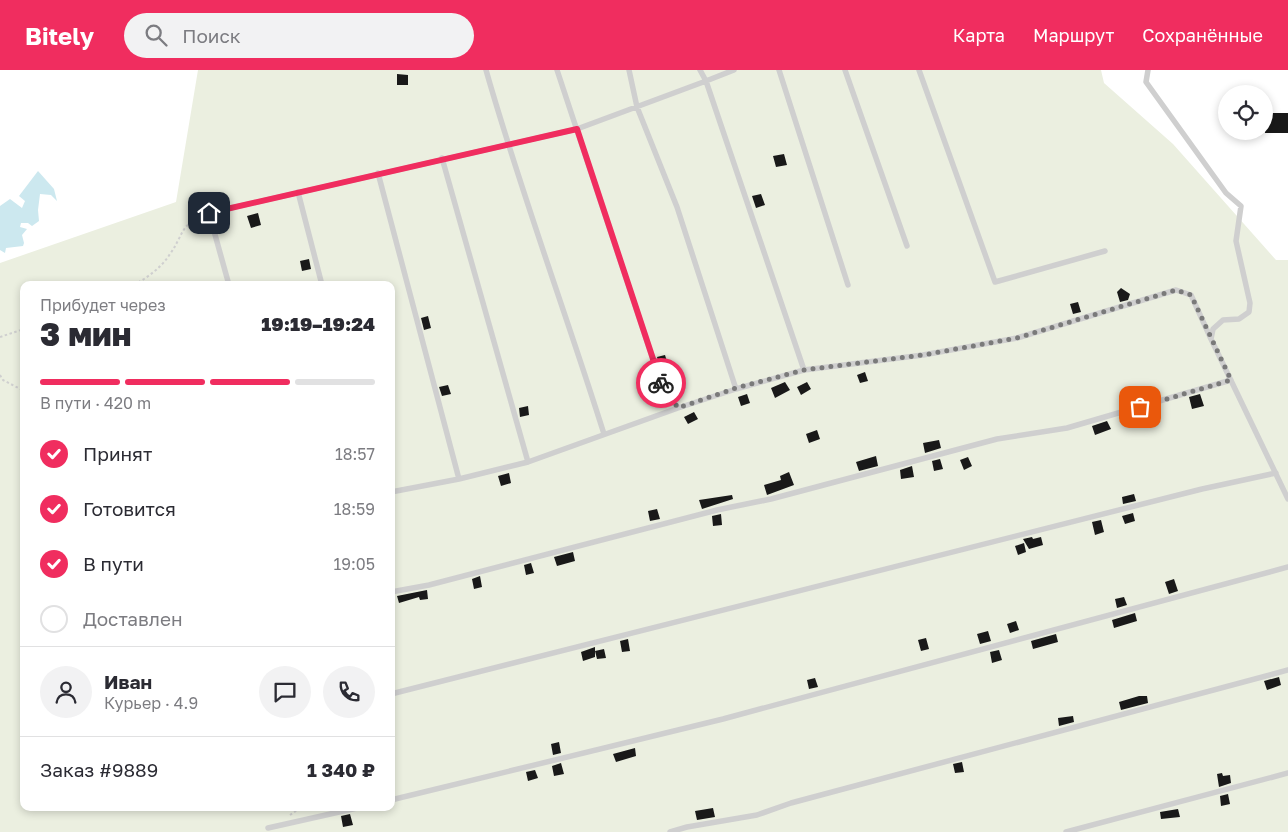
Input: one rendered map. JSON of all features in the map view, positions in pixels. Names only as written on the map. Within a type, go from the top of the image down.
[{"type":"lane","points":[[486,70],[508,144],[566,314],[604,434]]},
{"type":"lane","points":[[557,70],[662,387],[678,408]]},
{"type":"lane","points":[[629,70],[637,107],[677,207],[736,388]]},
{"type":"lane","points":[[700,70],[706,82],[804,370]]},
{"type":"lane","points":[[228,281],[209,213],[442,158],[577,129],[734,70]]},
{"type":"lane","points":[[779,70],[848,285]]},
{"type":"lane","points":[[845,70],[907,246]]},
{"type":"lane","points":[[919,70],[995,282],[1105,251]]},
{"type":"lane","points":[[1148,70],[1146,82],[1226,193],[1241,206],[1236,228],[1236,241],[1250,303],[1249,312],[1239,319],[1223,320],[1214,329],[1211,339]]},
{"type":"lane","points":[[442,158],[528,462]]},
{"type":"lane","points":[[378,173],[459,479]]},
{"type":"lane","points":[[298,192],[321,281]]},
{"type":"lane","points":[[395,491],[459,479],[528,462],[736,388],[804,370],[923,355],[1017,338],[1176,290],[1191,295],[1288,499]]},
{"type":"lane","points":[[395,591],[429,585],[717,510],[771,499],[998,439],[1067,428],[1231,380]]},
{"type":"lane","points":[[395,693],[1192,492],[1276,473]]},
{"type":"lane","points":[[395,799],[723,719],[1288,567]]},
{"type":"lane","points":[[670,832],[687,827],[757,815],[800,801],[1288,670]]},
{"type":"lane","points":[[1066,832],[1288,773]]},
{"type":"lane","points":[[268,828],[344,811]]},
{"type":"path","points":[[141,281],[152,275],[170,254],[189,221],[209,213]]},
{"type":"path","points":[[0,337],[20,330]]},
{"type":"path","points":[[0,375],[3,380],[20,389]]},
{"type":"shaded area","points":[[198,70],[1101,70],[1104,83],[1173,144],[1276,260],[1288,260],[1288,832],[0,832],[0,263],[176,202]]},
{"type":"water","points":[[38,171],[54,189],[57,201],[51,195],[40,194],[39,221],[32,226],[28,223],[21,223],[20,227],[27,229],[22,235],[23,246],[6,248],[5,253],[0,250],[0,206],[10,199],[22,208],[25,201],[19,196]]},
{"type":"building","points":[[397,74],[408,75],[408,85],[397,85]]},
{"type":"building","points":[[1273,113],[1288,113],[1288,133],[1273,133]]},
{"type":"building","points":[[784,154],[787,165],[776,167],[773,156]]},
{"type":"building","points":[[761,194],[765,205],[756,208],[752,196]]},
{"type":"building","points":[[258,213],[261,225],[251,228],[247,216]]},
{"type":"building","points":[[309,259],[311,269],[302,271],[300,261]]},
{"type":"building","points":[[1121,288],[1130,294],[1128,300],[1120,302],[1117,292]]},
{"type":"building","points":[[1078,302],[1081,312],[1073,314],[1070,304]]},
{"type":"building","points":[[428,316],[431,328],[424,330],[421,318]]},
{"type":"building","points":[[665,355],[668,365],[660,367],[657,357]]},
{"type":"building","points":[[865,372],[868,381],[860,383],[857,375]]},
{"type":"building","points":[[785,382],[790,390],[775,398],[771,388]]},
{"type":"building","points":[[807,382],[811,389],[801,395],[797,387]]},
{"type":"building","points":[[448,385],[451,394],[442,396],[439,387]]},
{"type":"building","points":[[747,394],[750,403],[741,406],[738,397]]},
{"type":"building","points":[[1200,394],[1204,406],[1192,409],[1189,397]]},
{"type":"building","points":[[528,406],[529,415],[520,417],[519,408]]},
{"type":"building","points":[[694,412],[698,419],[688,424],[684,417]]},
{"type":"building","points":[[1107,421],[1111,429],[1095,435],[1092,426]]},
{"type":"building","points":[[817,430],[820,439],[809,443],[806,434]]},
{"type":"building","points":[[939,440],[941,448],[925,453],[923,443]]},
{"type":"building","points":[[876,456],[878,466],[859,471],[856,462]]},
{"type":"building","points":[[968,457],[972,466],[964,470],[960,460]]},
{"type":"building","points":[[940,459],[943,469],[934,471],[932,461]]},
{"type":"building","points":[[912,466],[914,477],[901,479],[900,470]]},
{"type":"building","points":[[789,472],[794,485],[767,495],[764,485],[781,480],[780,476]]},
{"type":"building","points":[[509,473],[511,483],[501,486],[498,476]]},
{"type":"building","points":[[1134,494],[1136,501],[1123,504],[1122,497]]},
{"type":"building","points":[[732,495],[733,499],[702,509],[699,500]]},
{"type":"building","points":[[657,509],[660,519],[650,521],[648,511]]},
{"type":"building","points":[[1133,513],[1135,521],[1125,524],[1122,516]]},
{"type":"building","points":[[721,514],[722,525],[713,526],[712,516]]},
{"type":"building","points":[[1101,520],[1104,532],[1095,535],[1092,522]]},
{"type":"building","points":[[1032,537],[1033,539],[1041,537],[1043,545],[1029,549],[1023,539]]},
{"type":"building","points":[[1024,543],[1026,552],[1018,555],[1015,546]]},
{"type":"building","points":[[573,552],[575,561],[557,566],[554,557]]},
{"type":"building","points":[[531,563],[534,573],[526,575],[524,565]]},
{"type":"building","points":[[480,576],[482,587],[474,589],[472,579]]},
{"type":"building","points":[[1174,579],[1178,591],[1169,594],[1165,582]]},
{"type":"building","points":[[427,590],[428,599],[420,600],[419,597],[399,603],[397,596]]},
{"type":"building","points":[[1124,597],[1127,605],[1117,608],[1115,599]]},
{"type":"building","points":[[1135,613],[1137,621],[1114,628],[1112,620]]},
{"type":"building","points":[[1016,621],[1019,630],[1010,633],[1007,624]]},
{"type":"building","points":[[988,631],[991,641],[980,644],[977,634]]},
{"type":"building","points":[[1056,634],[1058,642],[1033,649],[1031,641]]},
{"type":"building","points":[[926,638],[929,649],[921,651],[918,640]]},
{"type":"building","points":[[628,639],[630,651],[622,652],[620,641]]},
{"type":"building","points":[[595,647],[595,657],[583,661],[581,652]]},
{"type":"building","points":[[604,649],[606,658],[597,659],[595,651]]},
{"type":"building","points":[[999,650],[1002,660],[992,663],[990,652]]},
{"type":"building","points":[[1279,677],[1281,685],[1267,690],[1264,681]]},
{"type":"building","points":[[815,678],[818,687],[809,689],[807,680]]},
{"type":"building","points":[[1139,696],[1147,696],[1148,703],[1121,710],[1119,702]]},
{"type":"building","points":[[1073,716],[1074,722],[1059,726],[1058,718]]},
{"type":"building","points":[[559,742],[561,753],[553,755],[551,744]]},
{"type":"building","points":[[635,748],[636,756],[616,762],[613,754]]},
{"type":"building","points":[[962,762],[964,772],[955,773],[953,764]]},
{"type":"building","points":[[561,763],[564,774],[554,776],[552,766]]},
{"type":"building","points":[[535,770],[538,778],[528,781],[526,772]]},
{"type":"building","points":[[1222,773],[1223,776],[1230,775],[1231,783],[1219,787],[1217,774]]},
{"type":"building","points":[[1228,794],[1230,804],[1221,806],[1220,796]]},
{"type":"building","points":[[713,808],[715,817],[697,820],[695,811]]},
{"type":"building","points":[[1178,809],[1180,817],[1161,819],[1160,812]]},
{"type":"building","points":[[350,814],[353,825],[343,827],[341,816]]},
{"type":"way so far","points":[[661,383],[678,408],[736,388],[804,370],[923,355],[1017,338],[1176,290],[1191,295],[1231,380],[1140,407]]},
{"type":"route","points":[[209,213],[577,129],[622,270],[661,383]]}]
